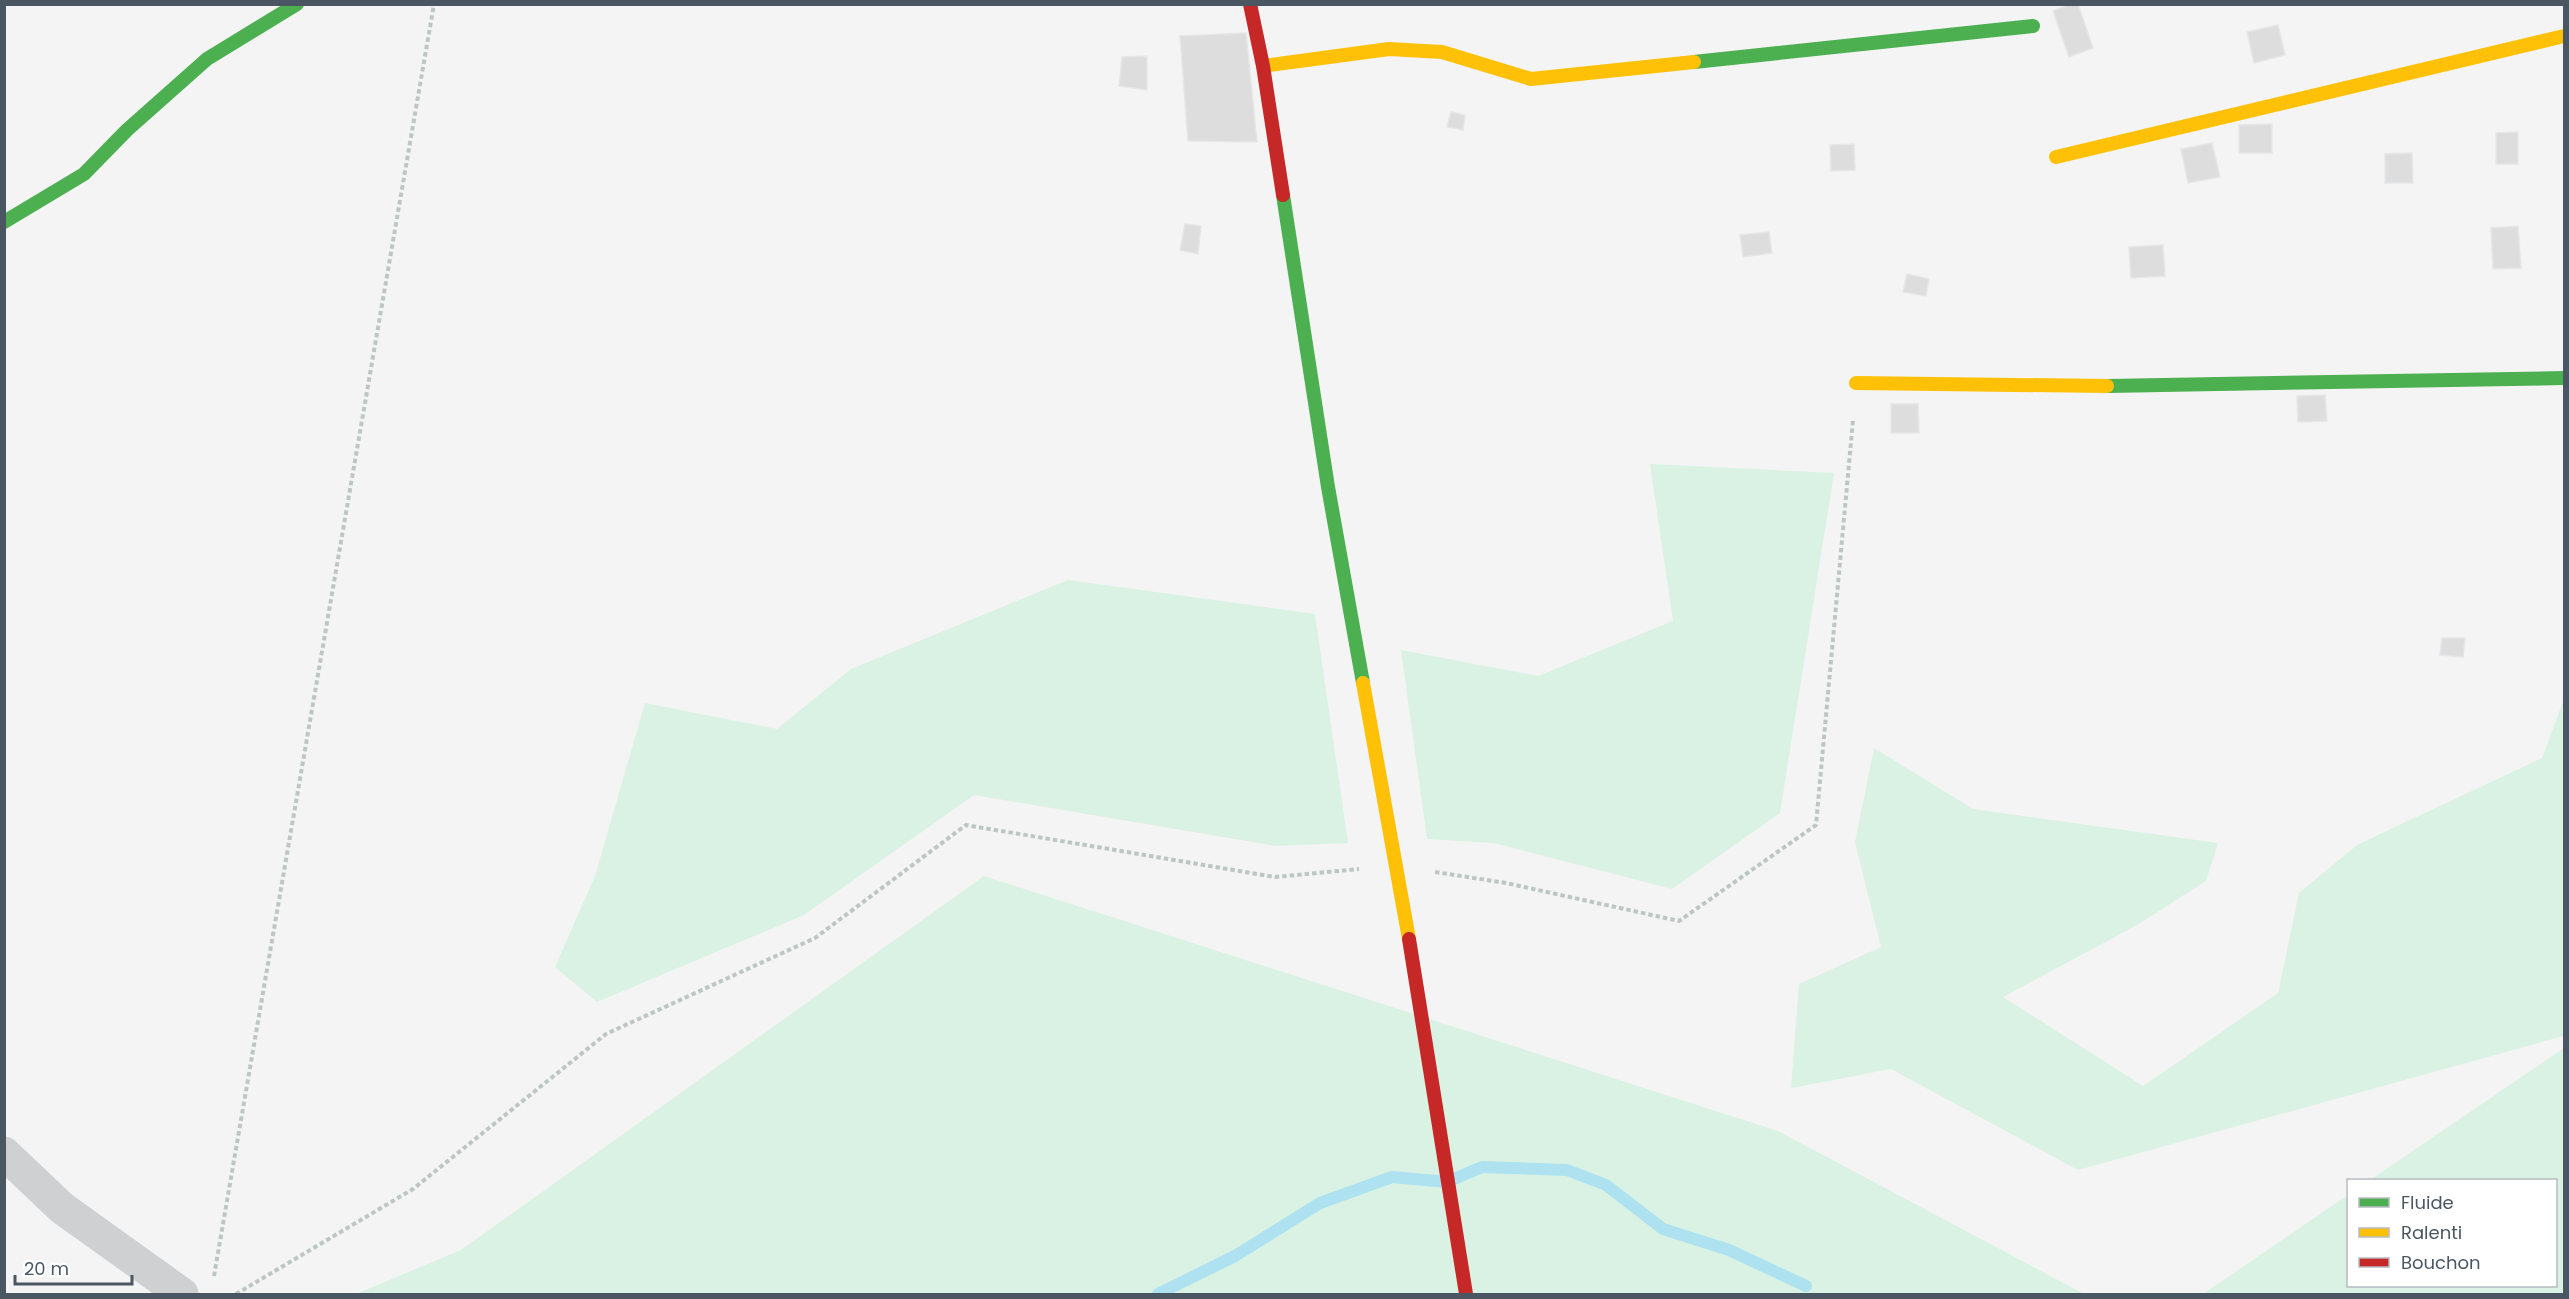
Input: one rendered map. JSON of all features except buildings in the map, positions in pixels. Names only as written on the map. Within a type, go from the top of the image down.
[{"type":"street","points":[[4,222],[84,174],[127,129],[207,59],[297,4]]},
{"type":"street","points":[[1250,4],[1263,66],[1328,487],[1395,866],[1466,1294]]},
{"type":"street","points":[[1263,66],[1399,47],[1432,50],[1515,77],[1531,79],[2033,26]]},
{"type":"street","points":[[2056,157],[2565,36]]},
{"type":"street","points":[[1856,383],[2103,386],[2565,378]]},
{"type":"street","points":[[4,1153],[62,1208],[182,1294]]},
{"type":"path","points":[[213,1283],[434,4]]},
{"type":"path","points":[[236,1294],[413,1189],[606,1034],[815,938],[966,825],[1275,878],[1395,866],[1506,883],[1679,921],[1816,825],[1856,383]]},
{"type":"green space","points":[[1650,464],[1834,473],[1780,813],[1672,889],[1494,843],[1427,839],[1401,650],[1538,676],[1673,621]]},
{"type":"green space","points":[[1068,580],[1315,614],[1348,843],[1276,846],[974,795],[804,915],[597,1002],[555,967],[595,876],[645,703],[777,729],[851,669]]},
{"type":"green space","points":[[2564,699],[2564,1036],[2078,1170],[1891,1069],[1791,1088],[1799,984],[1881,947],[1855,842],[1874,748],[1973,809],[2218,843],[2206,881],[2137,925],[2003,997],[2143,1086],[2278,993],[2299,893],[2357,845],[2542,758]]},
{"type":"green space","points":[[984,876],[1778,1131],[2084,1294],[356,1294],[461,1250]]},
{"type":"green space","points":[[2564,1048],[2564,1294],[2203,1294],[2347,1196],[2347,1287],[2557,1287],[2557,1179],[2371,1179]]},
{"type":"waterway","points":[[1158,1294],[1235,1256],[1320,1203],[1392,1177],[1447,1182],[1482,1167],[1567,1170],[1606,1185],[1663,1229],[1729,1250],[1806,1286]]},
{"type":"traffic: fast","points":[[4,222],[84,174],[127,130],[207,59],[297,4]]},
{"type":"traffic: fast","points":[[1694,62],[2033,26]]},
{"type":"traffic: fast","points":[[1283,195],[1328,487],[1363,683]]},
{"type":"traffic: fast","points":[[2107,386],[2564,378]]},
{"type":"traffic: slow","points":[[2056,157],[2564,36]]},
{"type":"traffic: slow","points":[[1263,66],[1389,49],[1442,52],[1531,79],[1694,62]]},
{"type":"traffic: slow","points":[[1856,383],[2107,386]]},
{"type":"traffic: slow","points":[[1363,683],[1409,939]]},
{"type":"traffic: jam","points":[[1250,4],[1263,66],[1283,195]]},
{"type":"traffic: jam","points":[[1409,939],[1466,1294]]}]
